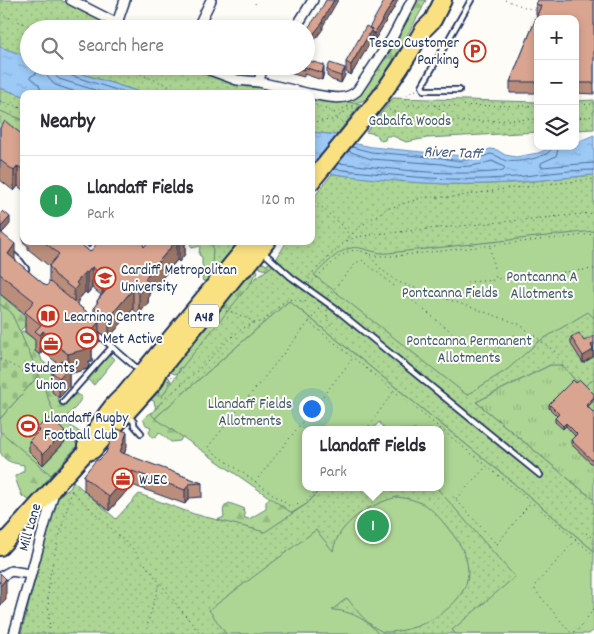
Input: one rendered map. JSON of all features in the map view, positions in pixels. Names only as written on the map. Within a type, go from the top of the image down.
[{"type":"highway","points":[[424,29],[434,0]]},
{"type":"highway","points":[[315,178],[352,125],[396,75],[424,29],[433,20],[443,0]]},
{"type":"highway","name":"A48","points":[[0,547],[60,486],[85,454],[93,450],[123,419],[124,395],[140,373],[160,370],[238,273],[247,266],[258,245]]},
{"type":"highway","name":"A48","points":[[85,454],[86,446],[98,426],[123,419]]},
{"type":"street","points":[[71,0],[111,20]]},
{"type":"street","points":[[118,20],[125,0]]},
{"type":"street","points":[[201,20],[211,0]]},
{"type":"street","points":[[301,20],[313,0]]},
{"type":"street","points":[[315,95],[339,98],[351,96],[357,91],[392,38],[412,0]]},
{"type":"street","points":[[223,75],[237,80],[259,82],[294,90]]},
{"type":"street","points":[[259,82],[261,75]]},
{"type":"street","name":"Mill Lane","points":[[14,634],[30,574],[60,486]]},
{"type":"street","points":[[0,577],[11,571],[30,574]]},
{"type":"lane","points":[[459,90],[427,90],[422,88],[423,82],[471,0]]},
{"type":"lane","points":[[260,245],[323,303],[540,475]]},
{"type":"lane","points":[[4,248],[20,261],[29,272]]},
{"type":"lane","points":[[95,332],[140,373]]},
{"type":"lane","points":[[63,402],[112,347]]},
{"type":"lane","points":[[126,383],[119,392],[123,419],[141,433]]},
{"type":"path","points":[[255,4],[257,0]]},
{"type":"path","points":[[505,0],[536,12],[538,7]]},
{"type":"path","points":[[0,14],[20,22]]},
{"type":"path","points":[[143,75],[178,90]]},
{"type":"path","points":[[422,88],[407,94],[405,105],[534,106]]},
{"type":"path","points":[[0,101],[20,108]]},
{"type":"path","points":[[579,105],[594,104]]},
{"type":"path","points":[[315,105],[335,113],[348,106],[359,107],[350,109],[336,118],[315,122]]},
{"type":"path","points":[[435,105],[454,120]]},
{"type":"path","points":[[389,110],[402,115],[437,121],[534,119]]},
{"type":"path","points":[[579,118],[594,116]]},
{"type":"path","points":[[376,117],[384,120],[417,117]]},
{"type":"path","points":[[336,118],[352,125]]},
{"type":"path","points":[[305,287],[310,280],[308,277],[358,228],[386,208],[426,198],[454,197],[594,179]]},
{"type":"path","points":[[315,202],[344,228],[350,237]]},
{"type":"path","points":[[346,241],[377,234],[594,213]]},
{"type":"path","points":[[305,287],[345,253],[354,250],[390,256],[594,234]]},
{"type":"path","points":[[490,246],[496,280]]},
{"type":"path","points":[[366,253],[382,270],[398,282],[519,324],[562,357]]},
{"type":"path","points":[[316,491],[307,501],[291,507],[208,447],[356,263],[362,260],[485,359],[517,333]]},
{"type":"path","points":[[466,282],[594,269]]},
{"type":"path","points":[[151,412],[161,401],[207,362],[228,340],[246,326],[256,322],[260,323],[288,299],[323,303],[327,308],[327,319],[331,326]]},
{"type":"path","points":[[226,310],[256,322]]},
{"type":"path","points":[[309,322],[435,426]]},
{"type":"path","points":[[254,482],[353,358]]},
{"type":"path","points":[[0,359],[28,374]]},
{"type":"path","points":[[369,426],[394,392]]},
{"type":"path","points":[[444,433],[487,466],[594,555]]},
{"type":"path","points":[[456,499],[487,466]]},
{"type":"path","points":[[60,486],[68,491],[70,489],[134,550],[200,634]]},
{"type":"path","points":[[50,634],[48,596],[50,575],[72,491]]},
{"type":"path","points":[[450,493],[500,548]]},
{"type":"path","points":[[497,544],[531,502]]},
{"type":"path","points":[[586,533],[594,540]]},
{"type":"path","points":[[576,539],[535,585],[535,590],[572,633],[577,630],[594,609]]},
{"type":"path","points":[[146,634],[148,618],[156,600],[159,583]]},
{"type":"green space","points":[[0,0],[61,0],[100,20],[20,20],[20,54],[0,47]]},
{"type":"green space","points":[[413,0],[426,0],[375,92],[365,100],[338,107],[327,95],[351,93],[386,59]]},
{"type":"green space","points":[[86,75],[214,75],[237,84],[275,90],[133,90]]},
{"type":"green space","points":[[0,88],[20,95],[20,118],[0,111]]},
{"type":"green space","points":[[315,98],[361,104],[336,135],[315,132]]},
{"type":"green space","name":"Gabalfa Woods","points":[[393,98],[534,102],[534,132],[427,138],[406,142],[393,136],[386,136],[385,140],[381,141],[376,134],[366,132]]},
{"type":"green space","points":[[594,100],[594,129],[579,130],[579,101]]},
{"type":"green space","points":[[3,105],[20,107],[20,147],[0,139],[0,114]]},
{"type":"green space","name":"Pontcanna Fields","points":[[332,174],[449,184],[514,183],[594,175],[594,379],[583,387],[562,365],[550,365],[476,402],[594,500],[594,551],[444,426],[289,301],[155,418],[151,414],[163,400],[161,398],[183,366],[254,279],[271,267],[285,245],[315,245],[315,196]]},
{"type":"green space","points":[[594,231],[594,318],[588,312],[538,342],[508,369],[467,395],[314,275],[335,256],[347,249],[353,248],[388,253]]},
{"type":"green space","points":[[191,245],[241,245],[232,252],[231,250],[212,282],[203,281],[202,278],[201,272],[204,269],[202,257],[199,255],[200,246],[192,248]]},
{"type":"green space","points":[[213,245],[237,245],[212,277]]},
{"type":"green space","points":[[275,261],[180,441],[171,442],[159,432],[156,437],[152,437],[149,432],[151,427],[146,425],[143,419],[156,410],[154,401],[148,399],[165,376],[168,376],[171,381],[166,393],[183,368],[180,367],[178,373],[175,374],[170,372],[169,369],[254,266],[258,271],[252,279],[253,281],[266,276],[266,270],[260,268],[259,263],[264,263],[265,265]]},
{"type":"green space","points":[[0,294],[26,317],[25,326],[19,332],[0,306]]},
{"type":"green space","name":"Llandaff Fields Allotments","points":[[289,301],[443,426],[382,426],[379,422],[376,426],[302,426],[302,491],[318,491],[308,503],[292,513],[155,418]]},
{"type":"green space","points":[[0,304],[11,312],[39,375],[0,419]]},
{"type":"green space","points":[[22,331],[39,343],[36,352],[40,355],[42,361],[52,368],[59,403],[67,402],[72,393],[75,392],[82,397],[76,407],[65,418],[70,425],[83,435],[75,446],[69,444],[29,391],[20,335]]},
{"type":"green space","points":[[109,355],[115,359],[94,385],[88,380],[88,377]]},
{"type":"green space","points":[[550,365],[562,365],[583,387],[594,379],[594,500],[476,402]]},
{"type":"green space","name":"Llandaff Rugby Football Club","points":[[39,375],[55,416],[51,421],[78,445],[51,475],[0,431],[0,419]]},
{"type":"green space","points":[[0,384],[14,401],[10,410],[12,436],[10,440],[31,455],[43,470],[54,469],[56,477],[31,501],[22,496],[15,478],[15,476],[24,471],[24,465],[6,460],[0,451]]},
{"type":"green space","name":"Llandaff Fields Allotments","points":[[444,427],[594,551],[594,630],[589,634],[456,634],[452,630],[515,577],[440,491],[444,491]]},
{"type":"green space","points":[[73,481],[116,519],[139,494],[194,514],[265,532],[308,503],[318,491],[441,491],[566,634],[21,634],[55,504],[63,491],[67,491]]},
{"type":"green space","points":[[302,490],[344,491],[290,531],[175,555],[217,520],[224,517],[224,508],[229,503],[243,508],[245,518],[249,519],[266,509],[266,502],[271,496]]},
{"type":"green space","points":[[397,497],[414,500],[431,510],[455,537],[466,558],[468,571],[466,584],[460,596],[439,615],[411,628],[383,632],[367,622],[347,598],[332,610],[345,612],[364,620],[378,634],[226,634],[209,610],[316,530],[333,551],[341,531],[357,516],[377,504]]},
{"type":"water","points":[[0,47],[20,54],[20,75],[86,75],[133,90],[20,90],[20,95],[0,88]]},
{"type":"water","name":"River Taff","points":[[315,132],[336,135],[357,144],[372,147],[462,156],[471,153],[478,154],[490,149],[516,157],[545,150],[579,150],[579,141],[594,135],[594,175],[487,184],[399,181],[315,172]]},
{"type":"building","points":[[326,0],[334,0],[323,22],[315,32],[314,20]]},
{"type":"building","points":[[385,0],[394,0],[374,34],[372,29],[369,28]]},
{"type":"building","points":[[538,0],[594,0],[594,83],[579,83],[579,15],[537,15],[541,6],[536,4]]},
{"type":"building","points":[[534,23],[534,82],[510,82]]},
{"type":"building","points":[[366,26],[372,29],[351,65],[346,62]]},
{"type":"building","points":[[315,62],[324,65],[322,73],[315,71]]},
{"type":"building","points":[[330,63],[345,68],[341,76],[327,69]]},
{"type":"building","points":[[5,121],[20,133],[20,168],[18,166],[14,171],[0,160],[0,128]]},
{"type":"building","points":[[3,211],[10,217],[1,227],[0,214]]},
{"type":"building","points":[[0,232],[15,244],[8,254],[46,286],[50,282],[99,322],[86,337],[92,342],[85,343],[89,346],[87,349],[68,354],[57,346],[59,345],[43,331],[40,335],[35,331],[41,325],[25,312],[34,301],[0,274]]},
{"type":"building","points":[[48,245],[82,245],[90,252],[96,245],[143,245],[144,247],[146,245],[173,245],[149,273],[145,279],[148,282],[139,294],[133,289],[109,318],[94,307],[114,281],[92,267],[76,283],[78,285],[74,290],[56,276],[49,266],[59,254]]},
{"type":"building","points":[[579,333],[584,341],[594,336],[594,343],[591,345],[593,350],[583,356],[571,337]]},
{"type":"building","points":[[62,361],[69,367],[59,378],[52,372]]},
{"type":"building","points":[[573,380],[576,383],[580,380],[594,394],[594,397],[586,405],[594,413],[594,462],[571,440],[577,434],[566,423],[563,426],[555,418],[559,414],[549,404]]},
{"type":"building","points":[[50,418],[65,432],[43,454],[29,441],[40,430],[38,428],[45,420],[47,422]]},
{"type":"building","points":[[115,428],[127,432],[120,452],[202,483],[189,484],[185,490],[132,471],[109,497],[84,477],[84,475],[96,460],[99,460],[106,453]]},
{"type":"building","points":[[0,573],[6,579],[0,586]]},
{"type":"place","name":"Tesco Customer Parking","points":[[475,51]]},
{"type":"place","name":"Cardiff Metropolitan University","points":[[105,278]]},
{"type":"place","name":"Learning Centre","points":[[48,316]]},
{"type":"place","name":"Met Active","points":[[87,338]]},
{"type":"place","name":"Students’ Union","points":[[51,344]]},
{"type":"place","name":"Llandaff Rugby Football Club","points":[[28,426]]},
{"type":"place","name":"WJEC","points":[[123,479]]},
{"type":"place","name":"Llandaff Fields","points":[[373,526]]},
{"type":"park label","name":"Pontcanna A Allotments","points":[[542,284]]},
{"type":"park label","name":"Pontcanna Permanent Allotments","points":[[469,348]]}]
